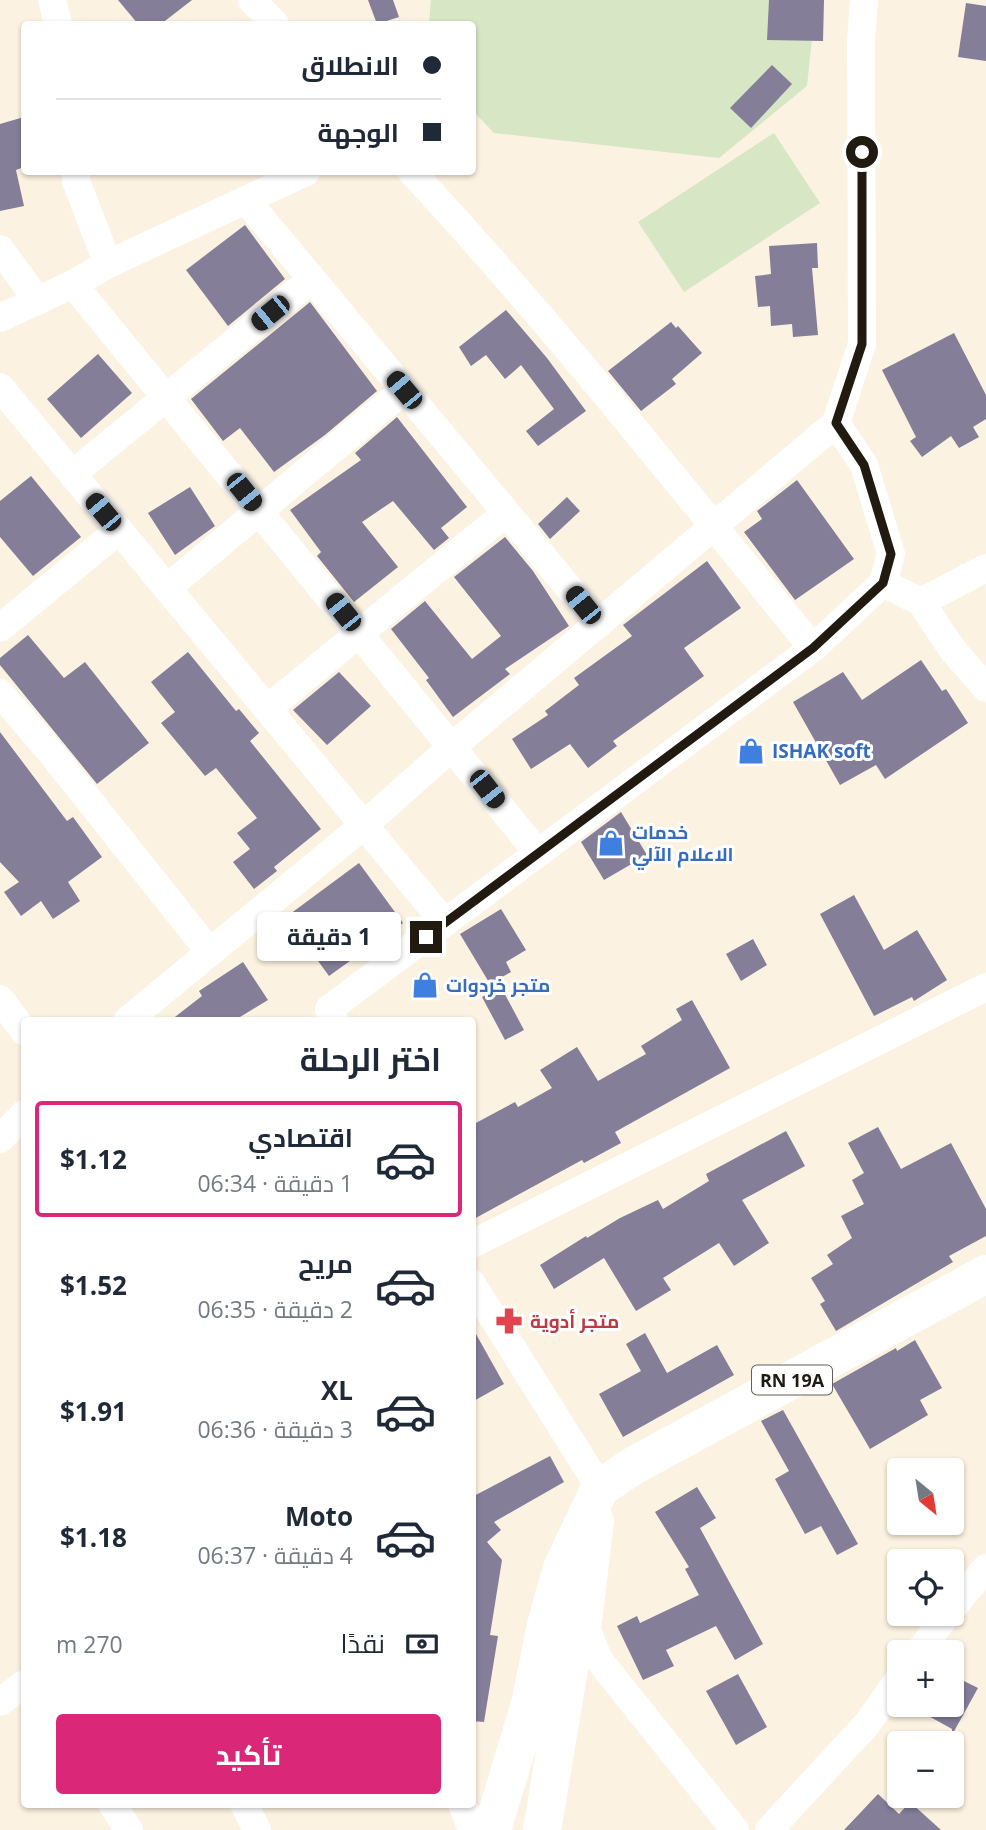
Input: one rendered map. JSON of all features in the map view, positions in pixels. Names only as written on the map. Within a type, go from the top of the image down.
[{"type":"main road","name":"RN 19A","points":[[600,1488],[633,1466],[986,1274]]},
{"type":"main road","points":[[542,1830],[571,1657],[583,1621],[600,1488]]},
{"type":"main road","points":[[492,1830],[530,1704],[546,1625],[562,1568],[600,1488]]},
{"type":"street","points":[[52,0],[57,21]]},
{"type":"street","points":[[253,0],[272,21]]},
{"type":"street","points":[[132,1017],[364,825],[453,746],[836,423],[862,344],[861,42],[864,0]]},
{"type":"street","points":[[76,175],[108,264]]},
{"type":"street","points":[[0,318],[73,284],[108,264],[300,175]]},
{"type":"street","points":[[415,175],[563,342],[813,648]]},
{"type":"street","points":[[246,200],[598,624]]},
{"type":"street","points":[[0,249],[38,301]]},
{"type":"street","points":[[72,474],[312,279]]},
{"type":"street","points":[[73,284],[538,853]]},
{"type":"street","points":[[0,387],[445,923]]},
{"type":"street","points":[[167,588],[404,390]]},
{"type":"street","points":[[326,1017],[445,923],[813,648],[883,583],[891,554],[864,465],[836,423]]},
{"type":"street","points":[[267,709],[506,513]]},
{"type":"street","points":[[0,628],[118,530]]},
{"type":"street","points":[[921,602],[986,568]]},
{"type":"street","points":[[883,583],[921,602],[952,649],[986,687]]},
{"type":"street","points":[[0,693],[49,750],[209,951]]},
{"type":"street","points":[[476,1242],[986,987]]},
{"type":"street","points":[[0,999],[21,1027]]},
{"type":"street","points":[[0,1139],[21,1117]]},
{"type":"street","points":[[476,1290],[600,1488]]},
{"type":"street","points":[[964,1594],[986,1568]]},
{"type":"street","points":[[583,1621],[598,1660],[735,1830]]},
{"type":"street","points":[[0,1702],[21,1686]]},
{"type":"street","points":[[769,1830],[866,1725],[887,1696]]},
{"type":"street","points":[[115,1808],[129,1830]]},
{"type":"street","points":[[246,1808],[257,1830]]},
{"type":"street","points":[[464,1808],[472,1830]]},
{"type":"green space","points":[[431,0],[816,0],[807,86],[719,158],[494,133],[476,114],[476,21],[429,21]]},
{"type":"green space","points":[[774,133],[820,203],[684,292],[638,222]]},
{"type":"building","points":[[118,0],[192,0],[165,21],[136,21]]},
{"type":"building","points":[[368,0],[393,0],[399,17],[376,21]]},
{"type":"building","points":[[769,0],[824,0],[823,41],[767,40]]},
{"type":"building","points":[[966,3],[986,6],[986,61],[958,57]]},
{"type":"building","points":[[772,65],[792,84],[751,128],[730,108]]},
{"type":"building","points":[[21,118],[21,168],[16,170],[24,206],[0,211],[0,124]]},
{"type":"building","points":[[245,225],[285,279],[228,326],[186,270]]},
{"type":"building","points":[[817,243],[818,268],[812,268],[818,335],[793,337],[792,324],[771,326],[770,306],[758,307],[755,276],[771,274],[769,246]]},
{"type":"building","points":[[310,302],[377,391],[325,435],[274,472],[240,428],[223,441],[191,399]]},
{"type":"building","points":[[506,310],[547,358],[586,411],[538,446],[526,431],[554,409],[521,365],[505,379],[486,355],[471,366],[459,347]]},
{"type":"building","points":[[671,322],[676,328],[678,326],[702,353],[672,379],[676,384],[641,411],[608,371]]},
{"type":"building","points":[[954,333],[986,395],[986,419],[973,427],[979,437],[959,448],[951,436],[922,457],[910,441],[916,437],[882,370]]},
{"type":"building","points":[[98,354],[132,393],[81,438],[47,399]]},
{"type":"building","points":[[397,417],[467,507],[441,528],[449,538],[434,550],[393,501],[362,522],[398,567],[354,602],[317,556],[321,552],[290,510],[361,460],[355,453]]},
{"type":"building","points":[[31,476],[81,537],[33,576],[0,537],[0,501]]},
{"type":"building","points":[[797,480],[854,559],[795,600],[744,532],[762,519],[757,511]]},
{"type":"building","points":[[190,487],[215,526],[175,555],[148,513]]},
{"type":"building","points":[[567,497],[580,511],[550,539],[538,524]]},
{"type":"building","points":[[505,537],[533,571],[569,626],[505,669],[510,674],[453,717],[426,680],[429,678],[391,629],[425,601],[472,659],[501,636],[454,577]]},
{"type":"building","points":[[707,561],[741,608],[684,648],[704,676],[613,741],[617,746],[588,768],[570,744],[531,769],[512,739],[548,715],[545,711],[579,685],[574,678],[632,636],[623,625]]},
{"type":"building","points":[[28,635],[64,678],[85,662],[149,743],[97,784],[0,665],[0,658]]},
{"type":"building","points":[[188,652],[236,711],[239,709],[259,733],[250,741],[321,829],[274,867],[277,871],[254,889],[233,862],[250,849],[237,833],[257,818],[216,768],[205,776],[161,723],[175,712],[151,682]]},
{"type":"building","points":[[921,660],[942,691],[946,689],[968,723],[885,779],[876,765],[840,785],[793,702],[843,672],[862,700]]},
{"type":"building","points":[[339,672],[371,706],[327,745],[293,710]]},
{"type":"building","points":[[0,732],[67,821],[73,817],[102,857],[68,882],[80,901],[53,919],[41,901],[21,916],[4,892],[19,882],[0,862]]},
{"type":"building","name":"خدمات الاعلام الآلي","points":[[621,812],[647,855],[604,880],[581,842]]},
{"type":"building","points":[[359,863],[403,923],[329,976],[286,917]]},
{"type":"building","points":[[854,895],[884,950],[917,930],[947,980],[914,1001],[912,997],[874,1016],[820,914]]},
{"type":"building","points":[[501,909],[526,950],[506,962],[511,972],[490,984],[460,934]]},
{"type":"building","points":[[753,939],[767,965],[741,981],[726,954]]},
{"type":"building","points":[[243,962],[268,1000],[240,1017],[175,1017],[202,996],[199,991]]},
{"type":"building","points":[[501,987],[524,1030],[505,1040],[482,997]]},
{"type":"building","points":[[692,1000],[730,1068],[615,1132],[621,1143],[584,1163],[582,1160],[476,1218],[476,1123],[515,1102],[518,1107],[552,1088],[540,1070],[577,1047],[598,1081],[646,1054],[641,1046],[682,1020],[676,1009]]},
{"type":"building","points":[[878,1127],[901,1169],[951,1143],[986,1209],[986,1236],[949,1256],[953,1262],[836,1331],[820,1304],[825,1301],[811,1278],[833,1264],[827,1255],[852,1238],[841,1216],[864,1204],[852,1180],[864,1173],[848,1143]]},
{"type":"building","points":[[786,1131],[805,1166],[742,1200],[769,1243],[734,1266],[719,1243],[663,1278],[671,1290],[636,1311],[604,1258],[554,1289],[540,1265],[586,1236],[587,1238],[658,1200],[663,1209],[709,1181],[706,1174]]},
{"type":"building","points":[[645,1333],[667,1373],[717,1345],[734,1375],[623,1437],[599,1394],[641,1371],[626,1344]]},
{"type":"building","points":[[476,1334],[504,1384],[476,1400]]},
{"type":"building","points":[[915,1340],[942,1388],[920,1400],[928,1415],[870,1449],[832,1384]]},
{"type":"building","points":[[783,1410],[858,1544],[837,1555],[821,1526],[805,1534],[775,1479],[789,1471],[761,1421]]},
{"type":"building","points":[[550,1456],[564,1482],[494,1522],[501,1530],[487,1542],[502,1560],[490,1635],[498,1636],[484,1722],[476,1721],[476,1495]]},
{"type":"building","points":[[697,1487],[716,1518],[700,1528],[763,1644],[735,1660],[716,1626],[666,1650],[674,1666],[643,1680],[617,1626],[637,1616],[640,1623],[699,1595],[685,1569],[689,1567],[655,1512]]},
{"type":"building","points":[[738,1674],[767,1727],[736,1745],[706,1691]]},
{"type":"building","points":[[964,1681],[978,1688],[964,1713]]},
{"type":"building","points":[[930,1717],[962,1717],[954,1731]]},
{"type":"building","points":[[878,1794],[887,1803],[887,1808],[893,1808],[899,1814],[904,1808],[917,1808],[941,1830],[844,1830]]},
{"type":"place","name":"ISHAK soft","points":[[751,751]]},
{"type":"place","name":"خدمات الاعلام الآلي","points":[[611,843]]},
{"type":"place","name":"متجر خردوات","points":[[425,985]]},
{"type":"place","name":"متجر أدوية","points":[[509,1321]]},
{"type":"route","points":[[426,937],[813,648],[883,583],[891,554],[864,465],[836,423],[862,344],[862,152]]}]
